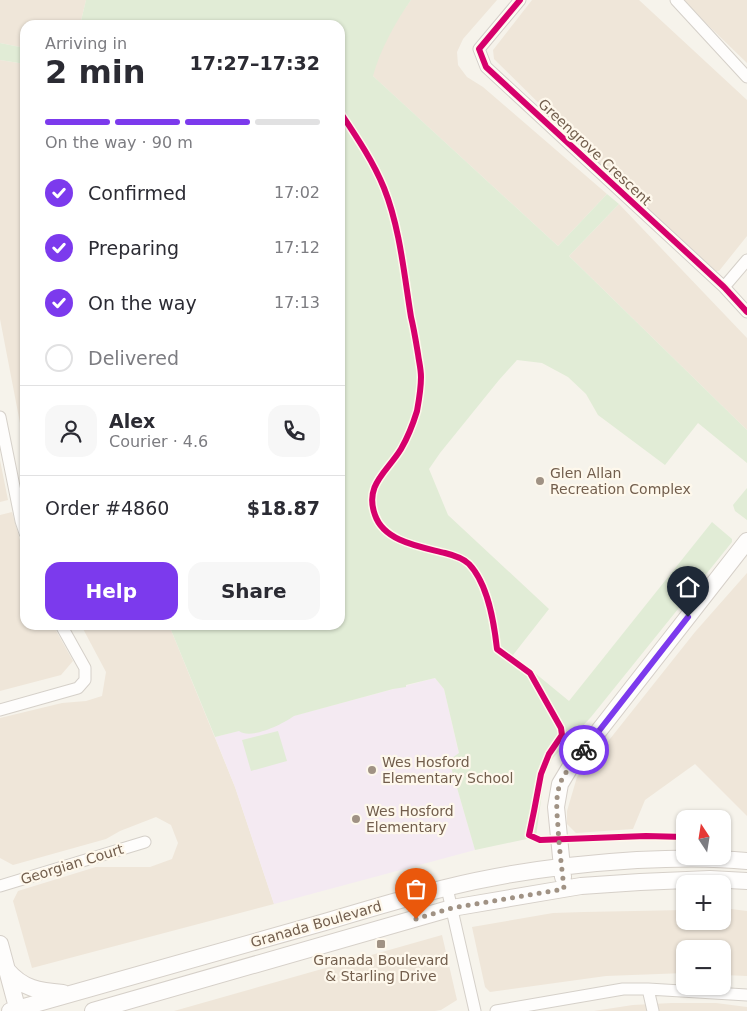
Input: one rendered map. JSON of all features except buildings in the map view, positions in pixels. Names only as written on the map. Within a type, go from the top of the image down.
[{"type":"main road","points":[[564,889],[556,807],[560,784],[569,769],[747,541]]},
{"type":"main road","name":"Granada Boulevard","points":[[15,1010],[447,888],[518,873],[590,863],[677,858],[747,861]]},
{"type":"main road","name":"Granada Boulevard","points":[[94,1011],[452,908],[581,886],[710,879],[747,881]]},
{"type":"main road","points":[[0,944],[15,1010]]},
{"type":"main road","points":[[7,970],[17,980],[35,990],[70,994]]},
{"type":"main road","points":[[0,992],[7,970]]},
{"type":"street","name":"Greengrove Crescent","points":[[520,0],[479,49],[486,67],[724,288],[747,312]]},
{"type":"street","points":[[676,0],[747,77]]},
{"type":"street","points":[[724,288],[747,260]]},
{"type":"street","points":[[0,417],[20,516]]},
{"type":"street","points":[[0,710],[78,688],[85,680],[85,668],[64,630]]},
{"type":"street","name":"Georgian Court","points":[[0,886],[145,842]]},
{"type":"street","points":[[447,888],[475,1011]]},
{"type":"street","points":[[496,1011],[623,989],[747,995]]},
{"type":"street","points":[[648,989],[653,1011]]},
{"type":"shaded area","points":[[0,0],[86,0],[81,20],[20,20],[20,47],[0,43]]},
{"type":"shaded area","points":[[411,0],[497,0],[463,39],[457,52],[458,65],[467,77],[483,87],[607,194],[558,246],[362,66]]},
{"type":"shaded area","points":[[532,0],[639,0],[747,100],[747,236],[719,271],[710,272],[494,59],[493,50]]},
{"type":"shaded area","points":[[682,0],[747,0],[747,63]]},
{"type":"shaded area","points":[[0,60],[20,63],[20,423],[0,319]]},
{"type":"shaded area","points":[[619,204],[747,338],[747,430],[569,256]]},
{"type":"shaded area","points":[[0,460],[8,500],[0,502]]},
{"type":"shaded area","points":[[12,512],[20,540],[20,630],[56,630],[73,661],[61,675],[0,691],[0,515]]},
{"type":"shaded area","points":[[747,573],[747,816],[695,764],[645,800],[633,829],[576,833],[567,824],[567,811],[577,777],[594,759],[695,632]]},
{"type":"shaded area","points":[[84,630],[171,630],[235,787],[274,904],[32,968],[13,901],[18,891],[96,867],[150,867],[172,859],[178,843],[171,825],[156,817],[120,831],[106,839],[13,865],[0,858],[0,718],[62,703],[86,701],[102,696],[106,672]]},
{"type":"shaded area","name":"Wes Hosford Elementary","points":[[435,678],[444,689],[459,754],[449,760],[475,850],[274,904],[235,787],[215,737]]},
{"type":"shaded area","points":[[731,909],[747,911],[747,976],[731,975],[731,940],[676,940],[676,973],[606,976],[490,992],[485,987],[472,927],[553,913],[676,910],[676,930],[731,930]]},
{"type":"shaded area","points":[[442,935],[457,1000],[441,1010],[174,1011]]},
{"type":"shaded area","points":[[716,1003],[747,1007],[747,1011],[594,1011],[633,1005]]},
{"type":"green space","points":[[86,0],[411,0],[389,36],[373,76],[558,246],[607,194],[619,204],[569,256],[747,430],[747,463],[698,423],[665,465],[598,415],[586,394],[568,377],[542,363],[517,360],[429,469],[448,515],[549,609],[513,655],[569,701],[712,522],[732,539],[732,542],[591,717],[552,759],[544,778],[536,837],[475,850],[449,760],[459,753],[444,689],[435,678],[294,716],[267,730],[251,734],[239,731],[215,737],[171,630],[345,630],[345,20],[81,20]]},
{"type":"green space","points":[[0,43],[20,47],[20,63],[0,60]]},
{"type":"green space","points":[[747,488],[747,520],[735,511],[733,505]]},
{"type":"green space","points":[[278,731],[287,761],[251,771],[242,740]]},
{"type":"cycle path","points":[[520,0],[479,49],[486,67],[724,287],[747,312]]},
{"type":"cycle path","points":[[345,120],[375,168],[394,219],[421,371],[418,407],[410,430],[401,449],[379,479],[372,495],[375,515],[380,524],[395,537],[405,542],[455,556],[464,560],[476,572],[489,604],[497,649],[530,673],[561,728],[562,735],[549,754],[541,774],[529,835],[540,840],[676,837]]},
{"type":"way so far","points":[[416,919],[452,908],[564,889],[556,807],[560,784],[584,750]]},
{"type":"place","name":"Glen Allan Recreation Complex","points":[[540,481]]},
{"type":"place","name":"Wes Hosford Elementary School","points":[[372,770]]},
{"type":"place","name":"Wes Hosford Elementary","points":[[356,819]]},
{"type":"place","name":"Granada Boulevard & Starling Drive","points":[[381,944]]},
{"type":"route","points":[[584,750],[688,617]]}]
